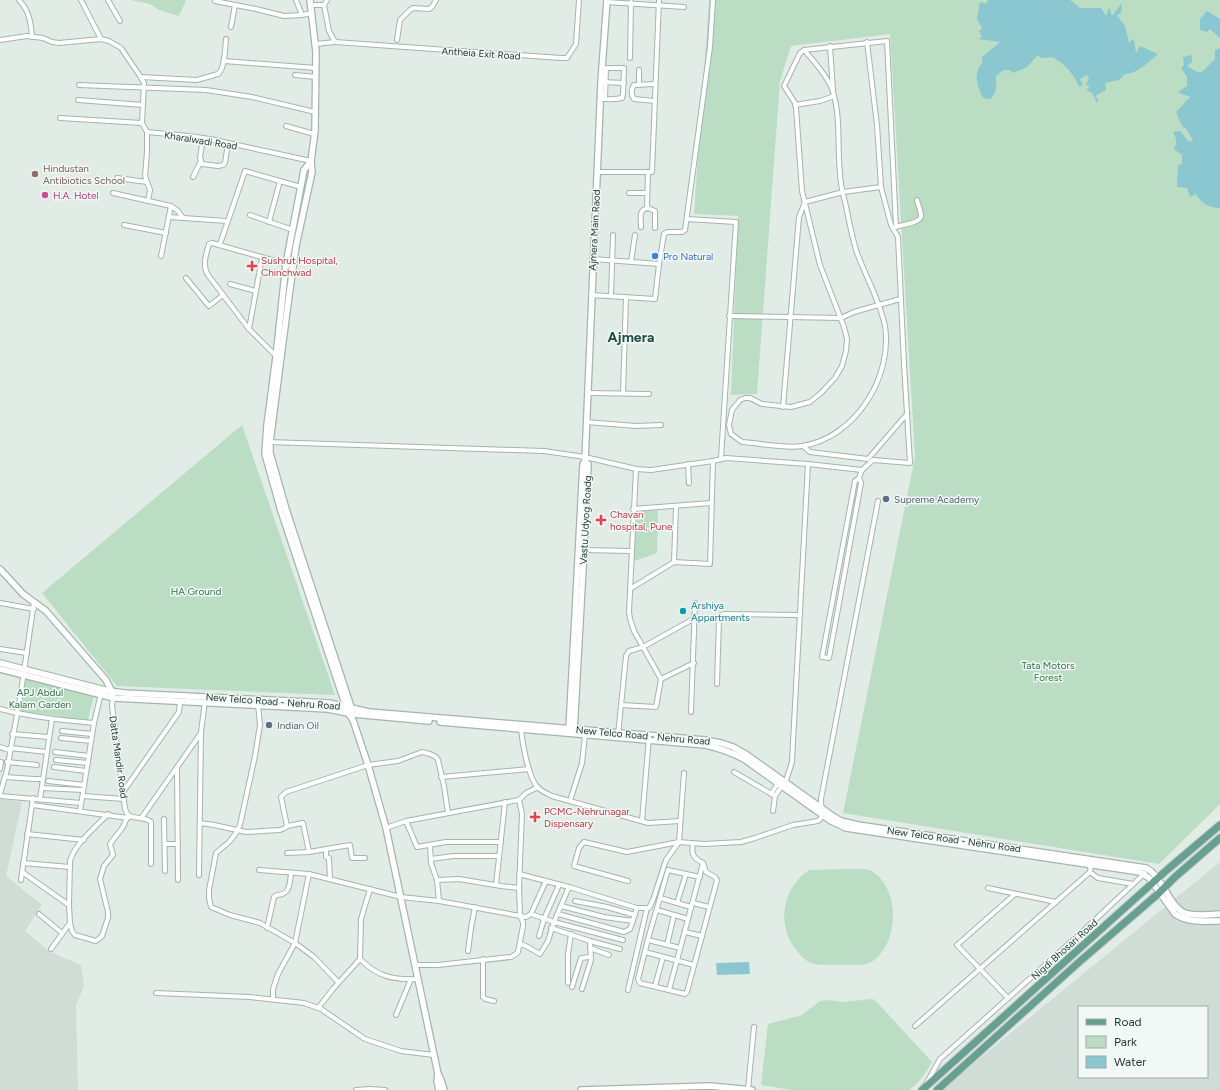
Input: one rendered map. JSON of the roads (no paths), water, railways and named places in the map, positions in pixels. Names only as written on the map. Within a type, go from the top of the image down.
[{"type":"main road","name":"Nigdi Bhosari Road","points":[[923,1090],[1155,881],[1220,825]]},
{"type":"main road","name":"Nigdi Bhosari Road","points":[[937,1090],[1220,838]]},
{"type":"street","points":[[19,0],[27,10],[31,23],[32,37]]},
{"type":"street","points":[[81,0],[100,39]]},
{"type":"street","points":[[108,0],[120,21]]},
{"type":"street","points":[[296,0],[302,15]]},
{"type":"street","points":[[327,0],[324,5],[329,32],[335,42]]},
{"type":"street","points":[[397,40],[400,20],[413,8],[429,9],[436,0]]},
{"type":"street","name":"Antheia Exit Road","points":[[316,44],[335,42],[567,58],[576,44],[579,0]]},
{"type":"street","points":[[597,172],[652,172],[659,0]]},
{"type":"street","points":[[592,295],[655,299],[659,264],[665,233],[684,232],[710,47],[713,0]]},
{"type":"street","points":[[215,1],[284,16],[312,13]]},
{"type":"street","points":[[607,1],[684,7]]},
{"type":"street","name":"Ajmera Main Raod","points":[[585,459],[597,172],[607,1]]},
{"type":"street","points":[[630,58],[631,2]]},
{"type":"street","points":[[278,357],[293,266],[312,172],[311,161],[315,112],[316,44],[311,3],[324,5]]},
{"type":"street","points":[[231,27],[235,6]]},
{"type":"street","points":[[0,40],[20,36],[43,38],[59,43],[100,39],[109,40],[121,48],[144,82],[142,123],[147,132],[145,176],[150,190],[148,201]]},
{"type":"street","points":[[141,77],[202,80],[221,73],[224,61],[226,39]]},
{"type":"street","points":[[830,46],[833,90],[839,132],[840,173],[843,192],[857,252],[884,324],[886,346],[882,370],[873,392],[860,409],[840,430],[828,438],[803,446],[794,447],[742,442],[731,434],[729,425],[732,410],[740,400],[750,398],[762,404],[796,407],[810,402],[821,393],[839,373],[847,344],[846,332],[820,265],[804,202],[800,176],[795,105],[784,86],[800,53],[804,50],[830,46],[887,41],[895,227],[898,237],[900,299],[910,463],[873,460],[862,470],[859,478],[855,481],[822,657],[829,658],[861,483],[859,478]]},
{"type":"street","points":[[867,42],[877,125],[881,187],[891,225],[895,227]]},
{"type":"street","points":[[804,50],[816,64],[833,90]]},
{"type":"street","points":[[224,61],[316,68]]},
{"type":"street","points":[[602,99],[622,98],[624,83],[624,68],[607,67],[605,69],[603,82],[624,83]]},
{"type":"street","points":[[639,70],[639,84]]},
{"type":"street","points":[[295,75],[316,77]]},
{"type":"street","points":[[655,84],[639,84],[633,86],[632,96],[634,99],[655,101]]},
{"type":"street","points":[[79,85],[191,89],[234,94],[315,112]]},
{"type":"street","points":[[795,105],[820,101],[834,96]]},
{"type":"street","points":[[78,100],[143,105]]},
{"type":"street","points":[[60,118],[142,123]]},
{"type":"street","points":[[286,126],[314,134]]},
{"type":"street","name":"Kharalwadi Road","points":[[147,132],[203,138],[311,161]]},
{"type":"street","points":[[194,176],[201,161],[203,138]]},
{"type":"street","points":[[201,161],[202,164],[218,166],[223,165],[225,163],[228,143]]},
{"type":"street","points":[[311,161],[304,170],[286,264],[278,357],[268,442],[265,454],[282,511],[346,706]]},
{"type":"street","points":[[220,244],[245,171],[301,187]]},
{"type":"street","points":[[648,172],[648,208]]},
{"type":"street","points":[[117,178],[147,182]]},
{"type":"street","points":[[269,222],[280,181]]},
{"type":"street","points":[[804,202],[843,192],[881,187]]},
{"type":"street","points":[[113,193],[171,206],[178,211],[183,218]]},
{"type":"street","points":[[630,193],[647,193]]},
{"type":"street","points":[[895,227],[920,220],[921,216],[917,200]]},
{"type":"street","points":[[783,406],[800,217],[804,202]]},
{"type":"street","points":[[162,256],[171,206]]},
{"type":"street","points":[[640,227],[641,211],[648,208],[655,211],[655,228]]},
{"type":"street","points":[[250,215],[293,230]]},
{"type":"street","points":[[169,217],[227,221]]},
{"type":"street","points":[[687,219],[736,222],[721,458]]},
{"type":"street","points":[[124,224],[166,234]]},
{"type":"street","points":[[611,296],[613,235]]},
{"type":"street","points":[[631,262],[635,235]]},
{"type":"street","points":[[278,357],[249,329],[208,275],[205,267],[209,244],[220,244],[262,258],[293,266]]},
{"type":"street","points":[[249,329],[262,258]]},
{"type":"street","points":[[593,259],[659,264]]},
{"type":"street","points":[[186,278],[209,306],[223,295]]},
{"type":"street","points":[[230,284],[256,291]]},
{"type":"street","points":[[623,393],[626,297]]},
{"type":"street","points":[[730,316],[841,318],[854,312],[900,299]]},
{"type":"street","points":[[588,392],[649,394]]},
{"type":"street","points":[[803,446],[810,452],[868,459],[900,424],[907,414]]},
{"type":"street","points":[[586,422],[636,426],[661,425]]},
{"type":"street","points":[[268,442],[544,451],[636,469],[651,470],[713,461],[721,458],[749,458],[862,470]]},
{"type":"street","points":[[268,442],[286,509],[368,765],[386,828],[438,1074],[444,1090]]},
{"type":"street","name":"Vastu Udyog Roadg","points":[[571,731],[588,464],[585,459]]},
{"type":"street","points":[[630,589],[674,562],[710,564],[713,461]]},
{"type":"street","points":[[688,464],[689,483]]},
{"type":"street","points":[[773,811],[773,795],[782,785],[792,762],[808,464]]},
{"type":"street","points":[[621,705],[656,707],[661,679],[634,631],[630,619],[631,551],[636,469]]},
{"type":"street","points":[[628,881],[574,866],[579,848],[584,842],[627,852],[679,842],[722,844],[741,842],[793,825],[818,821],[821,819],[821,798],[878,501]]},
{"type":"street","points":[[633,509],[712,503]]},
{"type":"street","points":[[851,504],[857,506]]},
{"type":"street","points":[[674,562],[676,506]]},
{"type":"street","points":[[844,541],[850,542]]},
{"type":"street","points":[[583,552],[631,551]]},
{"type":"street","points":[[0,569],[18,589],[46,611],[103,677],[113,695]]},
{"type":"street","points":[[34,602],[24,672],[5,777],[0,795],[81,803]]},
{"type":"street","points":[[0,603],[34,609]]},
{"type":"street","points":[[691,712],[694,663],[695,603]]},
{"type":"street","points":[[831,612],[837,612]]},
{"type":"street","points":[[717,684],[719,619],[721,615],[799,615]]},
{"type":"street","points":[[618,735],[626,656],[629,651],[643,647],[695,618]]},
{"type":"street","points":[[0,649],[27,653]]},
{"type":"street","points":[[0,663],[24,672],[113,695]]},
{"type":"street","points":[[661,679],[694,663]]},
{"type":"street","points":[[0,669],[24,672]]},
{"type":"street","points":[[80,811],[92,734],[101,692]]},
{"type":"street","name":"New Telco Road - Nehru Road","points":[[113,695],[258,703],[328,709],[351,714],[369,712],[649,738],[705,740],[747,755],[782,785],[822,812],[848,823],[998,848],[1091,862],[1140,867],[1148,870],[1161,890]]},
{"type":"street","name":"New Telco Road - Nehru Road","points":[[113,695],[180,702],[205,700]]},
{"type":"street","name":"Datta Mandir Road","points":[[113,695],[112,706],[125,809],[128,816]]},
{"type":"street","points":[[199,875],[201,732],[205,700]]},
{"type":"street","points":[[123,793],[179,712],[180,702]]},
{"type":"street","points":[[258,703],[260,725],[240,825],[229,842],[216,853],[209,890],[210,904],[214,909],[260,923],[295,943],[314,957],[336,985]]},
{"type":"street","name":"New Telco Road - Nehru Road","points":[[258,703],[329,703],[346,706],[351,714]]},
{"type":"street","points":[[0,709],[52,719],[94,723]]},
{"type":"street","points":[[40,799],[52,719]]},
{"type":"street","points":[[521,727],[529,769],[538,787],[552,796],[648,823],[680,822]]},
{"type":"street","points":[[62,731],[92,734]]},
{"type":"street","name":"New Telco Road - Nehru Road","points":[[571,731],[585,735],[618,735]]},
{"type":"street","points":[[142,817],[201,732]]},
{"type":"street","points":[[12,734],[49,737]]},
{"type":"street","points":[[570,801],[582,763],[585,735]]},
{"type":"street","points":[[60,738],[91,741]]},
{"type":"street","points":[[642,821],[649,738]]},
{"type":"street","points":[[0,747],[47,752]]},
{"type":"street","points":[[55,752],[89,756]]},
{"type":"street","points":[[287,826],[281,797],[286,792],[368,765],[398,761],[426,752],[436,757],[444,786],[448,813]]},
{"type":"street","points":[[56,760],[88,763]]},
{"type":"street","points":[[0,769],[1,762]]},
{"type":"street","points":[[7,762],[38,765]]},
{"type":"street","points":[[54,767],[86,771]]},
{"type":"street","points":[[177,767],[178,880]]},
{"type":"street","points":[[441,777],[529,769]]},
{"type":"street","points":[[734,772],[773,795]]},
{"type":"street","points":[[520,874],[559,884],[637,908],[649,908],[654,900],[666,860],[679,842],[684,773]]},
{"type":"street","points":[[5,777],[34,780],[43,779]]},
{"type":"street","points":[[48,781],[84,785]]},
{"type":"street","points":[[386,828],[406,821],[519,800],[526,793],[538,787]]},
{"type":"street","points":[[42,788],[83,790]]},
{"type":"street","points":[[82,796],[124,798]]},
{"type":"street","points":[[21,880],[33,798]]},
{"type":"street","points":[[415,965],[438,965],[514,956],[518,952],[523,926],[520,916],[519,888],[522,814],[519,800]]},
{"type":"street","points":[[496,885],[505,802]]},
{"type":"street","points":[[32,806],[135,818],[142,817],[148,819],[152,826],[151,864]]},
{"type":"street","points":[[108,814],[84,840],[78,844],[72,855],[70,867],[70,923],[72,931],[75,935],[94,941],[102,936],[108,918],[108,912],[100,879],[104,866],[113,855],[110,844],[123,827],[128,816]]},
{"type":"street","points":[[164,819],[165,871]]},
{"type":"street","points":[[406,821],[417,847],[455,841],[501,842]]},
{"type":"street","points":[[200,823],[246,832],[280,830],[287,826],[303,823],[309,852]]},
{"type":"street","points":[[27,834],[84,840]]},
{"type":"street","points":[[693,843],[691,852],[695,859],[703,863],[708,874],[717,878],[686,993],[669,990],[638,981],[668,870],[700,877]]},
{"type":"street","points":[[165,844],[178,844]]},
{"type":"street","points":[[287,853],[309,852],[350,845],[352,858],[365,858]]},
{"type":"street","points":[[430,845],[431,859],[437,880],[439,901]]},
{"type":"street","points":[[326,849],[326,857],[329,858],[330,879]]},
{"type":"street","points":[[431,859],[453,856],[499,856]]},
{"type":"street","points":[[915,1026],[1090,872],[1091,862]]},
{"type":"street","name":"New Telco Road - Nehru Road","points":[[1091,862],[1140,872],[1155,881]]},
{"type":"street","points":[[23,863],[70,867]]},
{"type":"street","points":[[669,990],[703,863]]},
{"type":"street","points":[[259,870],[309,874],[400,897],[439,901],[520,916],[528,916],[531,914],[554,922],[623,940]]},
{"type":"street","points":[[923,1090],[940,1059],[1082,932],[1148,870]]},
{"type":"street","points":[[22,872],[70,906]]},
{"type":"street","points":[[1090,872],[1098,878],[1133,884]]},
{"type":"street","points":[[267,928],[274,897],[277,894],[282,895],[286,892],[291,873]]},
{"type":"street","points":[[273,999],[276,981],[295,943],[309,874]]},
{"type":"street","points":[[677,903],[686,874]]},
{"type":"street","points":[[437,880],[459,879],[519,888]]},
{"type":"street","points":[[531,914],[546,881]]},
{"type":"street","points":[[539,936],[544,919],[559,884]]},
{"type":"street","points":[[520,944],[540,954],[548,941],[551,928],[569,887]]},
{"type":"street","points":[[988,888],[1056,902]]},
{"type":"street","points":[[318,1008],[336,985],[360,959],[361,919],[370,889]]},
{"type":"street","points":[[1161,890],[1184,913],[1220,914]]},
{"type":"street","points":[[1161,890],[1175,914],[1181,918],[1194,921],[1220,921]]},
{"type":"street","points":[[1008,998],[957,944],[1015,894]]},
{"type":"street","points":[[660,898],[677,903],[709,907]]},
{"type":"street","points":[[576,901],[607,907],[635,915]]},
{"type":"street","points":[[561,906],[604,917],[633,921]]},
{"type":"street","points":[[468,951],[475,907]]},
{"type":"street","points":[[558,914],[624,932],[630,930],[637,908]]},
{"type":"street","points":[[628,990],[646,908]]},
{"type":"street","points":[[657,910],[688,919]]},
{"type":"street","points":[[38,914],[62,933]]},
{"type":"street","points":[[667,945],[674,915]]},
{"type":"street","points":[[51,949],[70,923]]},
{"type":"street","points":[[551,928],[590,941],[620,948]]},
{"type":"street","points":[[685,932],[702,936]]},
{"type":"street","points":[[1082,932],[1089,940]]},
{"type":"street","points":[[568,983],[568,954],[571,934]]},
{"type":"street","points":[[648,940],[680,948]]},
{"type":"street","points":[[582,989],[590,960],[590,941]]},
{"type":"street","points":[[590,948],[609,955]]},
{"type":"street","points":[[645,952],[694,965]]},
{"type":"street","points":[[572,987],[581,958],[590,957]]},
{"type":"street","points":[[655,986],[663,957]]},
{"type":"street","points":[[360,959],[368,967],[379,974],[395,978],[418,979]]},
{"type":"street","points":[[483,959],[483,997],[494,1001]]},
{"type":"street","points":[[396,1016],[411,979]]},
{"type":"street","points":[[156,993],[273,999],[304,1003],[318,1008],[365,1039],[401,1051],[434,1055]]},
{"type":"street","points":[[580,1090],[710,1086],[750,1090],[754,1027]]},
{"type":"street","points":[[438,1074],[437,1081],[439,1090]]},
{"type":"street","points":[[356,1090],[385,1090]]},
{"type":"water","points":[[988,0],[1070,0],[1080,8],[1101,8],[1106,16],[1109,7],[1112,16],[1121,4],[1121,13],[1117,15],[1125,26],[1129,43],[1133,39],[1134,40],[1136,53],[1140,46],[1158,54],[1139,70],[1125,74],[1119,80],[1105,83],[1106,90],[1095,96],[1098,99],[1097,103],[1092,93],[1086,90],[1091,85],[1088,86],[1086,84],[1089,79],[1087,75],[1080,79],[1083,85],[1079,86],[1075,78],[1062,63],[1054,58],[1041,58],[1038,55],[1027,67],[1013,73],[1010,70],[1004,70],[996,76],[996,88],[994,93],[990,99],[983,98],[978,85],[977,72],[982,63],[982,57],[1000,42],[978,39],[982,37],[979,31],[982,28],[977,19],[980,2],[986,4]]},
{"type":"water","points":[[1207,11],[1220,19],[1220,38],[1210,29],[1207,32],[1200,30],[1200,19]]},
{"type":"water","points":[[1220,48],[1220,208],[1212,207],[1206,204],[1200,200],[1196,194],[1190,197],[1187,188],[1177,187],[1178,165],[1182,164],[1182,155],[1174,149],[1176,141],[1173,132],[1180,131],[1189,142],[1193,140],[1186,128],[1182,126],[1176,112],[1190,97],[1178,92],[1187,86],[1187,77],[1181,68],[1184,65],[1183,57],[1191,55],[1192,62],[1187,66],[1197,72],[1202,72],[1215,59],[1215,50]]},
{"type":"water","points":[[749,962],[750,974],[717,975],[716,963]]},
{"type":"place","name":"Hindustan Antibiotics School","points":[[35,174]]},
{"type":"place","name":"H.A. Hotel","points":[[45,195]]},
{"type":"place","name":"Pro Natural","points":[[655,256]]},
{"type":"place","name":"Sushrut Hospital, Chinchwad","points":[[252,266]]},
{"type":"place","name":"Supreme Academy","points":[[886,499]]},
{"type":"place","name":"Chavan hospital, Pune","points":[[601,520]]},
{"type":"place","name":"Arshiya Appartments","points":[[683,611]]},
{"type":"place","name":"Indian Oil","points":[[269,725]]},
{"type":"place","name":"PCMC-Nehrunagar Dispensary","points":[[535,817]]},
{"type":"district","name":"Ajmera","points":[[631,337]]},
{"type":"park label","name":"HA Ground","points":[[196,591]]},
{"type":"park label","name":"Tata Motors Forest","points":[[1048,670]]},
{"type":"park label","name":"APJ Abdul Kalam Garden","points":[[40,698]]}]
